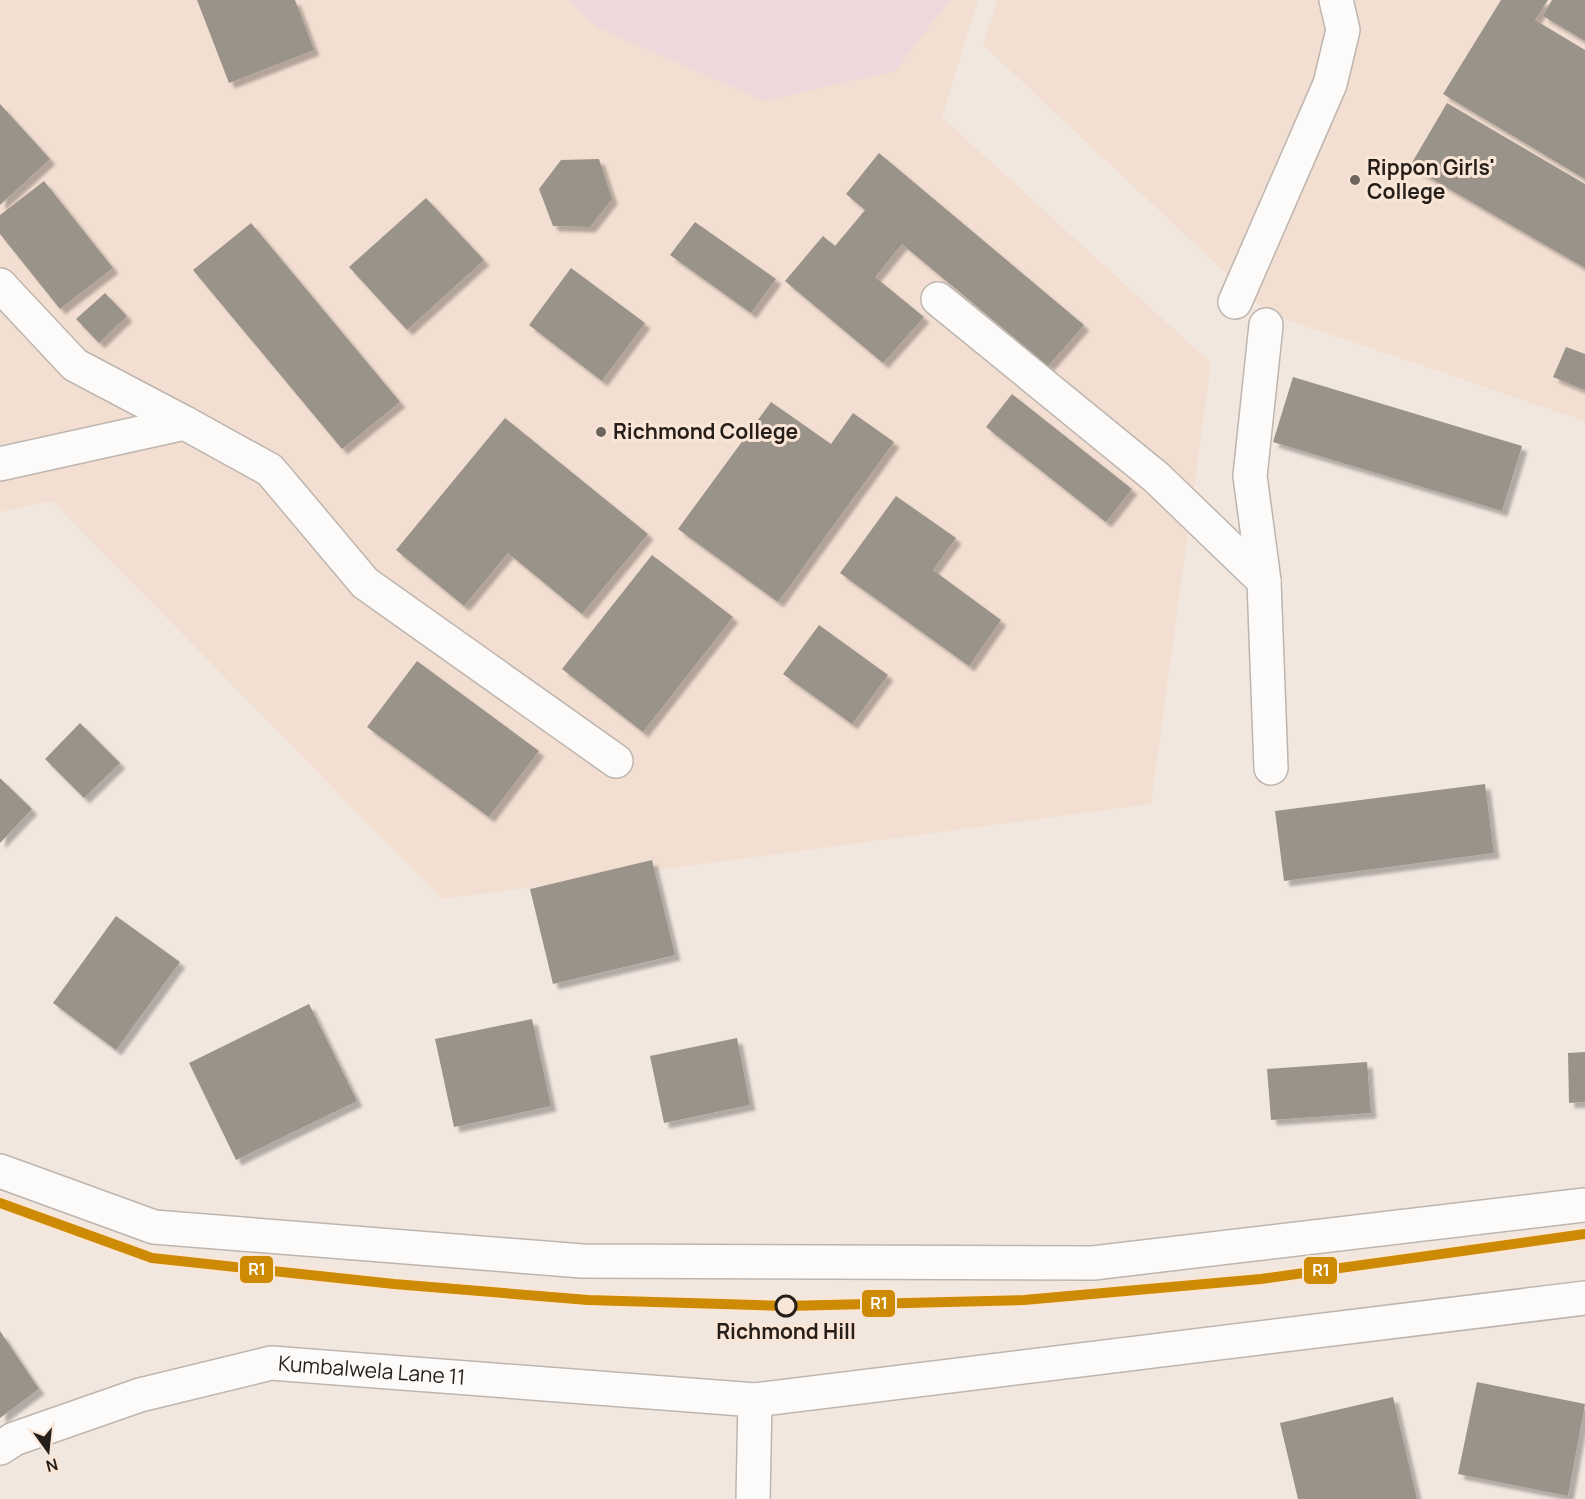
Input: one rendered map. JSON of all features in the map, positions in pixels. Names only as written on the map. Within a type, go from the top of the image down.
[{"type":"street","points":[[1235,302],[1330,84],[1342,30],[1336,0]]},
{"type":"street","points":[[0,285],[75,365],[270,470],[365,583],[616,761]]},
{"type":"street","points":[[938,299],[1156,477],[1264,581]]},
{"type":"street","points":[[1266,325],[1250,476],[1264,581],[1271,768]]},
{"type":"street","points":[[0,464],[185,423]]},
{"type":"street","points":[[0,1171],[154,1227],[582,1261],[1093,1263],[1585,1205]]},
{"type":"street","name":"Kumbalwela Lane 11","points":[[0,1448],[14,1439],[140,1395],[271,1363],[755,1400],[1585,1298]]},
{"type":"street","points":[[753,1499],[755,1400]]},
{"type":"shaded area","name":"Richmond College","points":[[0,0],[978,0],[942,117],[1211,363],[1151,804],[442,899],[52,501],[0,512]]},
{"type":"shaded area","points":[[568,0],[950,0],[895,71],[764,101],[598,28]]},
{"type":"shaded area","name":"Rippon Girls' College","points":[[998,0],[1585,0],[1585,421],[1269,314],[983,45]]},
{"type":"building","points":[[197,0],[295,0],[314,50],[229,83]]},
{"type":"building","points":[[1501,0],[1548,0],[1535,20],[1585,50],[1585,179],[1443,94]]},
{"type":"building","points":[[1552,0],[1585,0],[1585,41],[1543,16]]},
{"type":"building","points":[[1447,103],[1585,184],[1585,268],[1410,166]]},
{"type":"building","points":[[0,104],[50,159],[0,205]]},
{"type":"building","points":[[879,153],[1084,325],[1048,366],[902,244],[875,277],[924,317],[883,363],[785,281],[823,236],[835,246],[865,210],[846,194]]},
{"type":"building","points":[[599,159],[612,199],[590,227],[553,226],[539,189],[561,160]]},
{"type":"building","points":[[44,181],[113,268],[60,309],[0,234],[0,215]]},
{"type":"building","points":[[426,198],[484,260],[407,330],[349,267]]},
{"type":"building","points":[[695,222],[776,279],[751,313],[670,255]]},
{"type":"building","points":[[251,223],[400,402],[342,449],[193,270]]},
{"type":"building","points":[[571,268],[645,323],[602,381],[529,325]]},
{"type":"building","points":[[105,293],[127,316],[99,343],[76,319]]},
{"type":"building","points":[[1566,347],[1585,354],[1585,390],[1553,377]]},
{"type":"building","points":[[1293,377],[1522,446],[1502,511],[1273,442]]},
{"type":"building","points":[[1012,394],[1132,489],[1106,522],[986,427]]},
{"type":"building","points":[[771,402],[831,444],[853,413],[894,442],[778,602],[678,529]]},
{"type":"building","points":[[505,418],[648,534],[582,614],[508,553],[464,606],[396,550]]},
{"type":"building","points":[[896,496],[956,538],[933,570],[1001,620],[969,666],[840,573]]},
{"type":"building","points":[[652,555],[733,617],[643,732],[562,669]]},
{"type":"building","points":[[819,625],[888,675],[852,724],[783,674]]},
{"type":"building","points":[[417,661],[539,751],[489,817],[367,727]]},
{"type":"building","points":[[80,723],[120,763],[84,798],[45,759]]},
{"type":"building","points":[[0,778],[32,809],[0,843]]},
{"type":"building","points":[[1485,784],[1494,853],[1284,881],[1275,811]]},
{"type":"building","points":[[652,860],[675,955],[553,984],[530,889]]},
{"type":"building","points":[[116,916],[180,962],[116,1050],[53,1003]]},
{"type":"building","points":[[309,1004],[357,1101],[236,1160],[189,1063]]},
{"type":"building","points":[[532,1019],[551,1106],[454,1127],[435,1039]]},
{"type":"building","points":[[737,1038],[750,1105],[664,1123],[650,1056]]},
{"type":"building","points":[[1585,1052],[1585,1102],[1569,1103],[1568,1053]]},
{"type":"building","points":[[1367,1062],[1371,1113],[1271,1120],[1267,1069]]},
{"type":"building","points":[[0,1331],[39,1389],[0,1418]]},
{"type":"building","points":[[1477,1382],[1585,1404],[1568,1496],[1458,1474]]},
{"type":"building","points":[[1393,1397],[1417,1499],[1298,1499],[1280,1423]]},
{"type":"transit line","name":"R1","points":[[0,1203],[152,1258],[394,1284],[588,1300],[786,1306],[1024,1300],[1261,1279],[1585,1234]]},
{"type":"place","name":"Rippon Girls' College","points":[[1355,180]]},
{"type":"place","name":"Richmond College","points":[[601,432]]},
{"type":"place","name":"Richmond Hill","points":[[786,1306]]}]
